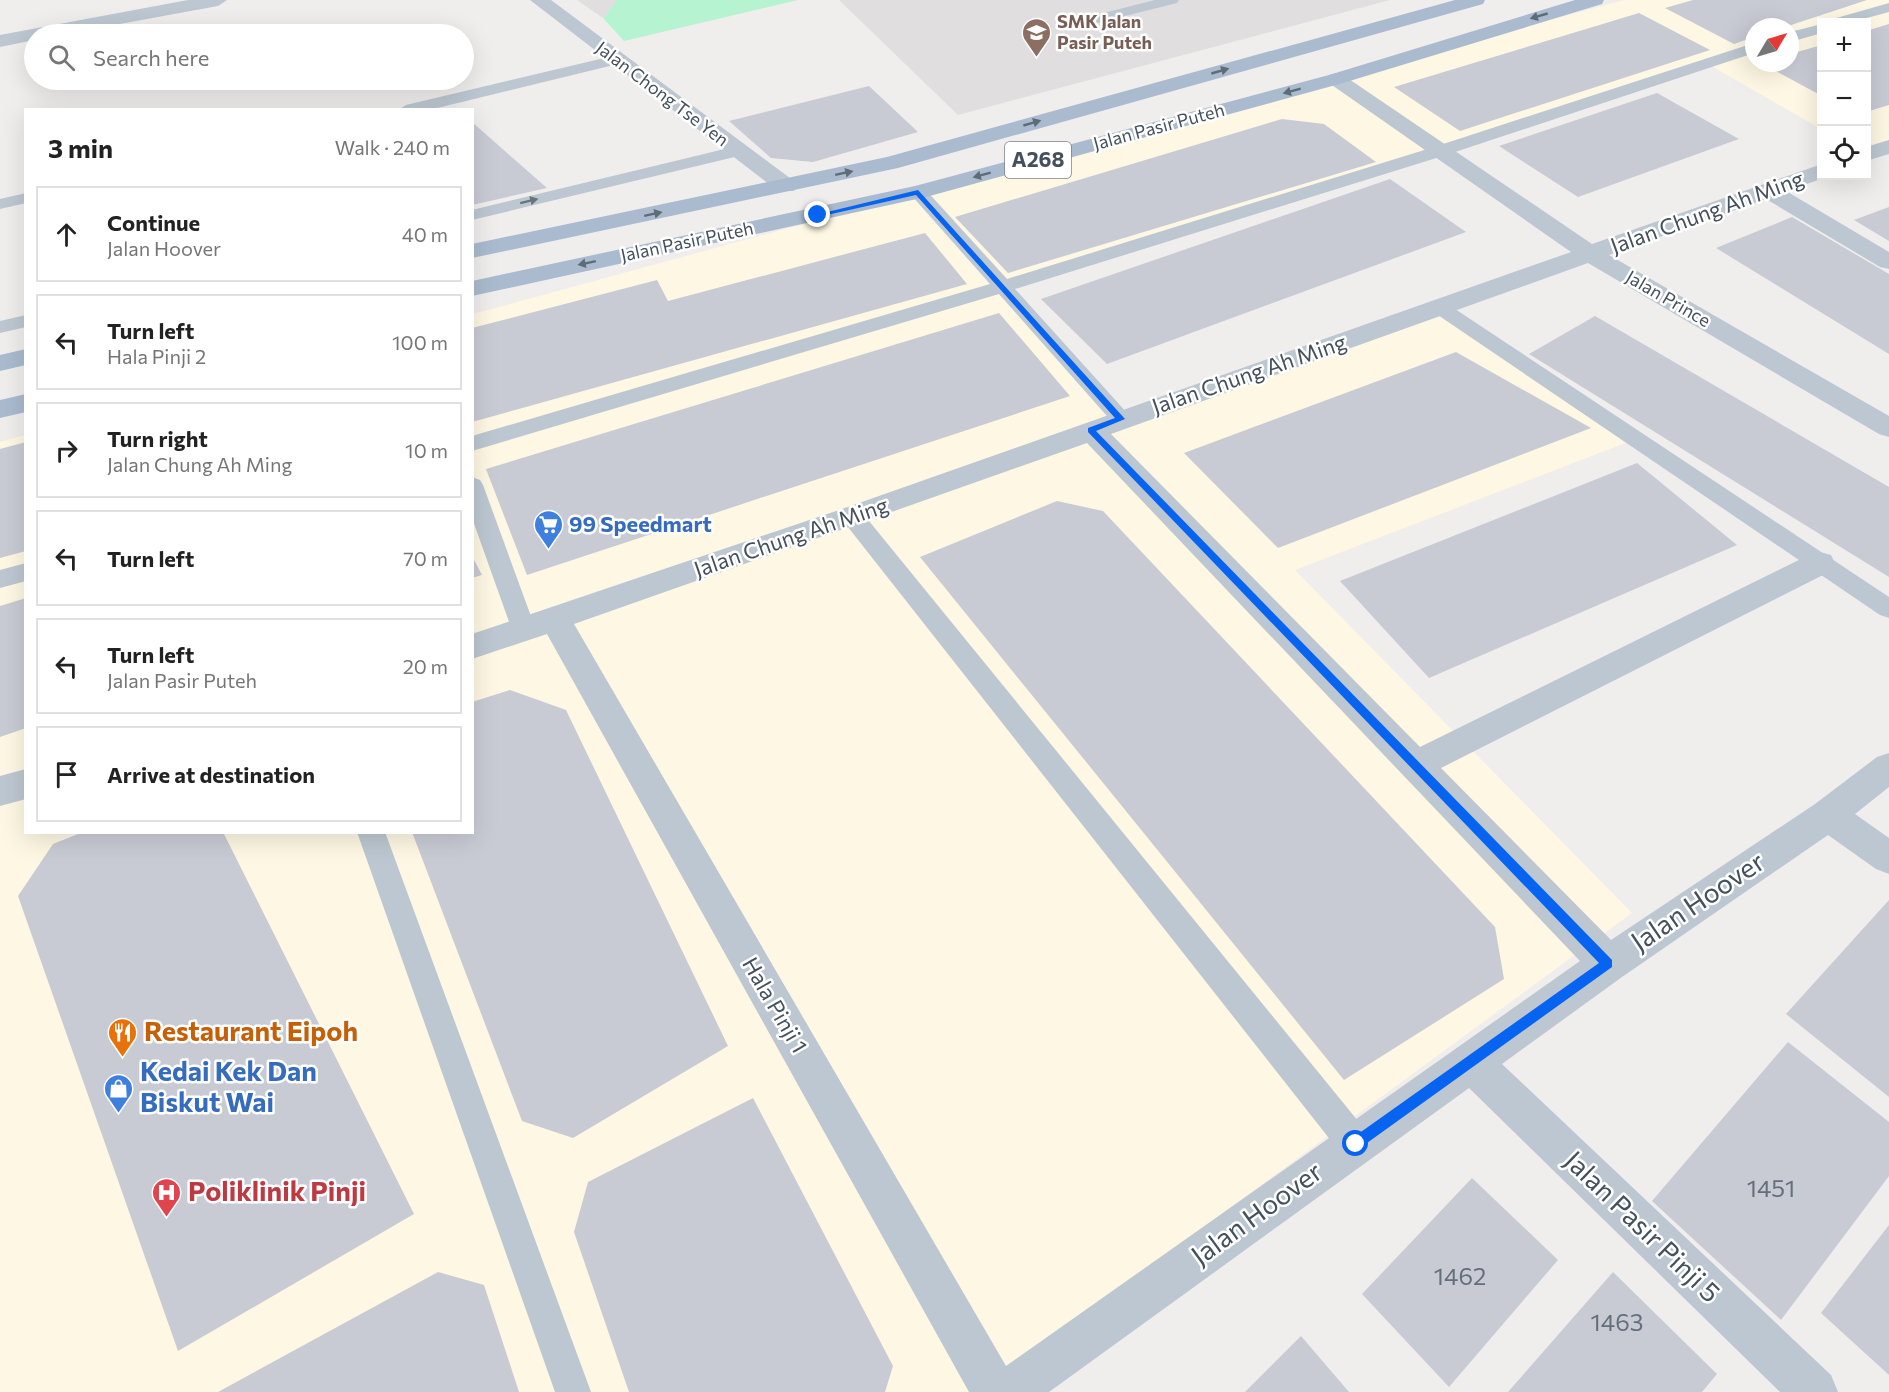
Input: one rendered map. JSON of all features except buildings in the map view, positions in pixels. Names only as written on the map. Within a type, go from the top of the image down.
[{"type":"main road","name":"Jalan Pasir Puteh","points":[[474,290],[918,192],[1336,79],[1595,0]]},
{"type":"main road","name":"Jalan Pasir Puteh","points":[[474,251],[890,163],[1461,2]]},
{"type":"main road","points":[[0,363],[24,357]]},
{"type":"main road","points":[[0,409],[24,403]]},
{"type":"street","points":[[90,24],[218,0]]},
{"type":"street","name":"Jalan Chong Tse Yen","points":[[539,0],[786,186]]},
{"type":"street","points":[[0,41],[24,36]]},
{"type":"street","name":"Jalan Prince","points":[[1336,79],[1590,254],[1889,428]]},
{"type":"street","points":[[1871,153],[1889,147]]},
{"type":"street","name":"Jalan Chung Ah Ming","points":[[474,646],[852,516],[1817,172]]},
{"type":"street","points":[[1768,190],[1889,262]]},
{"type":"street","points":[[1090,430],[1608,964]]},
{"type":"street","points":[[1415,765],[1820,563]]},
{"type":"street","name":"Hala Pinji 1","points":[[539,624],[995,1392]]},
{"type":"street","name":"Jalan Hoover","points":[[1009,1392],[1470,1061],[1828,815],[1889,767]]},
{"type":"street","points":[[0,791],[24,785]]},
{"type":"street","points":[[1828,815],[1889,858]]},
{"type":"street","name":"Jalan Pasir Pinji 5","points":[[1470,1061],[1814,1392]]},
{"type":"lane","points":[[1077,24],[1172,0]]},
{"type":"lane","points":[[1852,18],[1889,7]]},
{"type":"lane","points":[[1799,34],[1817,28]]},
{"type":"lane","points":[[474,443],[1002,287],[1440,151],[1745,51]]},
{"type":"lane","points":[[414,108],[617,60]]},
{"type":"lane","points":[[474,215],[737,151]]},
{"type":"lane","points":[[918,192],[1121,419]]},
{"type":"lane","points":[[0,204],[24,198]]},
{"type":"lane","points":[[1439,307],[1889,609]]},
{"type":"lane","points":[[0,327],[24,321]]},
{"type":"lane","points":[[474,489],[539,624]]},
{"type":"lane","points":[[852,516],[1356,1144]]},
{"type":"lane","points":[[0,579],[24,573]]},
{"type":"lane","points":[[372,834],[573,1392]]},
{"type":"shaded area","points":[[577,0],[617,0],[603,18]]},
{"type":"shaded area","name":"SMK Jalan Pasir Puteh","points":[[839,0],[1390,0],[958,115]]},
{"type":"shaded area","points":[[1624,0],[1889,0],[1889,143],[1871,150],[1871,18],[1817,18],[1817,127],[1706,63],[1006,285],[1120,416],[1444,304],[1636,439],[1295,570],[1632,913],[979,1392],[0,1392],[0,442],[24,435],[24,834],[474,834],[474,314]]},
{"type":"green space","points":[[617,0],[798,0],[624,41],[603,18]]},
{"type":"place","name":"SMK Jalan Pasir Puteh","points":[[1036,58]]},
{"type":"place","name":"99 Speedmart","points":[[548,550]]},
{"type":"place","name":"Restaurant Eipoh","points":[[123,1058]]},
{"type":"place","name":"Kedai Kek Dan Biskut Wai","points":[[119,1114]]},
{"type":"place","name":"Poliklinik Pinji","points":[[167,1218]]},
{"type":"route","points":[[818,215],[918,192],[1121,419],[1090,430],[1608,964],[1356,1144]]}]
